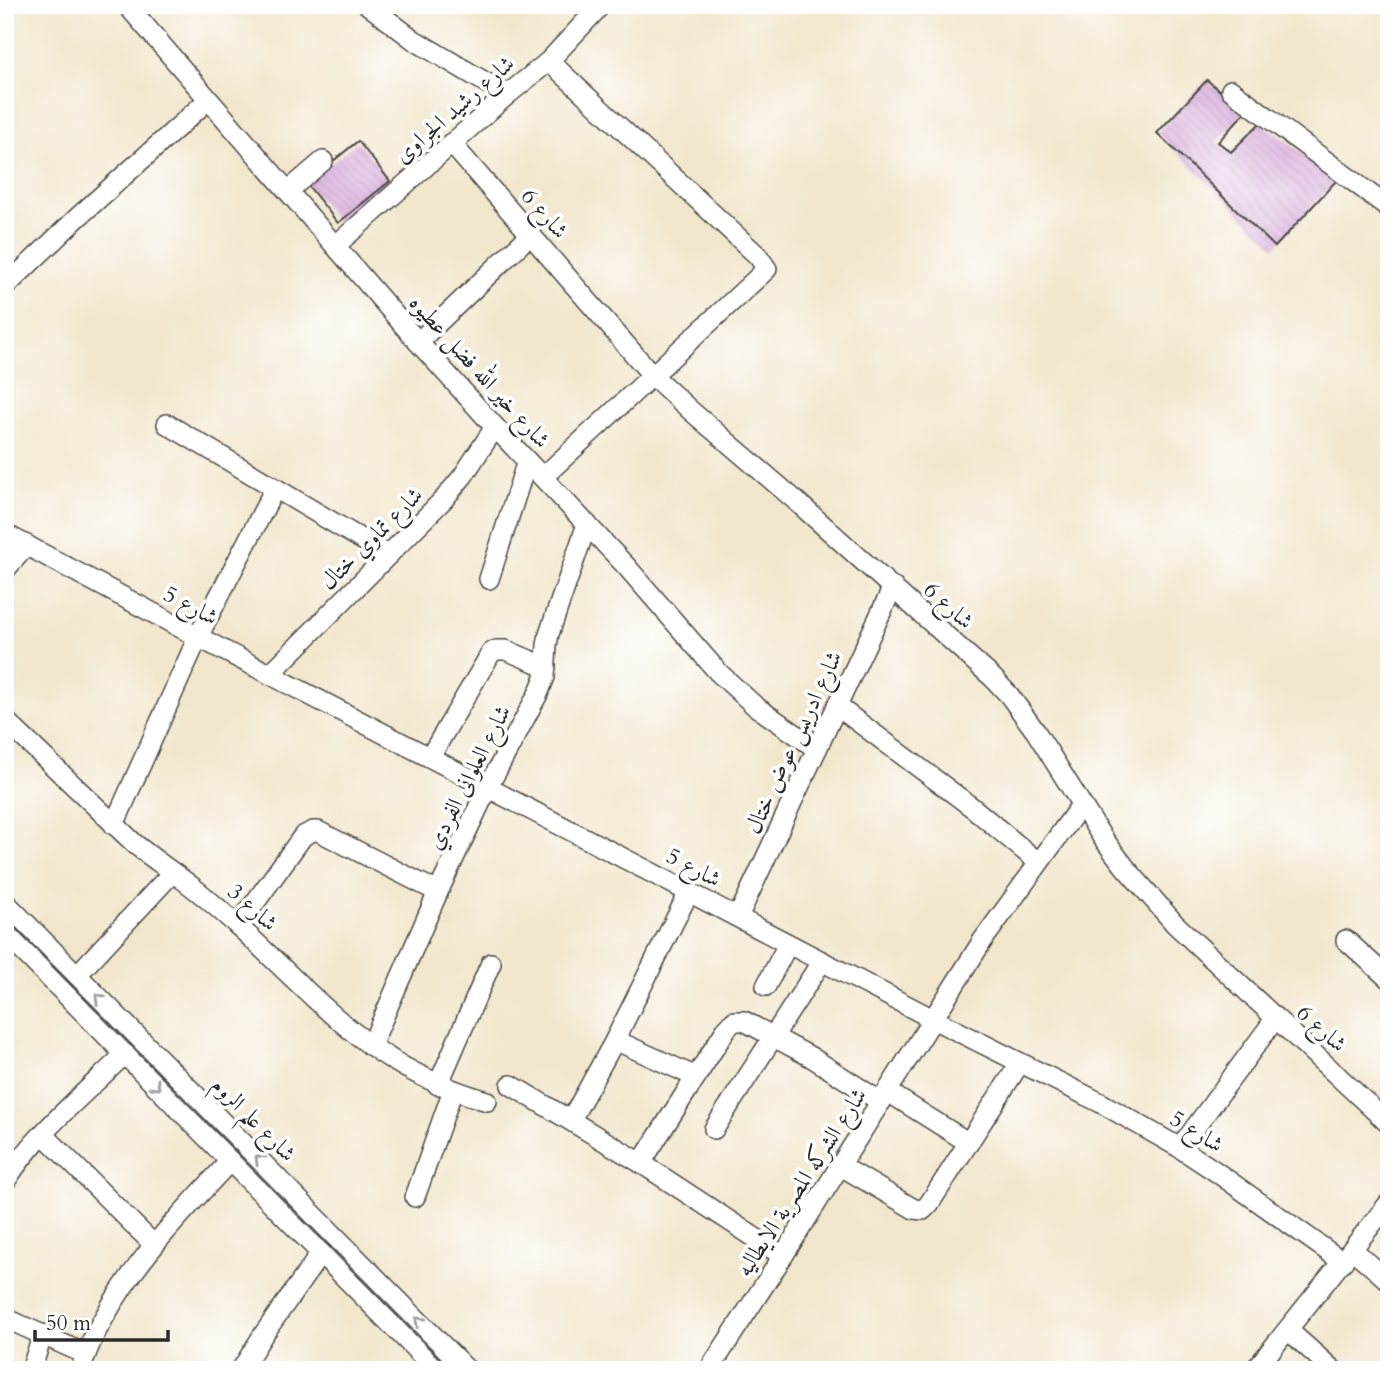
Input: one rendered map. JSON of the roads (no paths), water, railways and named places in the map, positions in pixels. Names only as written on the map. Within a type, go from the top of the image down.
[{"type":"street","name":"شارع خير الله فضل عطيوه","points":[[127,5],[418,342],[665,609],[718,672],[755,706],[817,749]]},
{"type":"street","name":"شارع رشيد الجراوى","points":[[335,246],[506,95],[549,61],[601,5]]},
{"type":"street","points":[[370,6],[414,40],[506,95]]},
{"type":"street","points":[[543,477],[767,269],[758,256],[549,61]]},
{"type":"street","points":[[1231,90],[1389,208]]},
{"type":"street","points":[[5,287],[208,100]]},
{"type":"street","name":"شارع 6","points":[[451,144],[653,376],[993,678],[1037,732],[1081,805],[1149,896],[1175,924],[1389,1124]]},
{"type":"street","points":[[288,191],[323,161]]},
{"type":"street","points":[[418,342],[531,234]]},
{"type":"street","points":[[167,424],[388,555]]},
{"type":"street","name":"شارع تماوي ختال","points":[[270,674],[450,492],[495,427]]},
{"type":"street","points":[[489,579],[527,461]]},
{"type":"street","points":[[114,825],[198,637],[275,488]]},
{"type":"street","name":"شارع العلوانى الفردي","points":[[371,1046],[438,892],[488,787],[538,694],[546,667],[549,634],[587,524]]},
{"type":"street","name":"شارع 5","points":[[9,536],[788,944],[1101,1103],[1180,1148],[1389,1281]]},
{"type":"street","points":[[5,570],[27,545]]},
{"type":"street","name":"شارع ادريس عوض ختال","points":[[737,917],[893,587]]},
{"type":"street","points":[[430,757],[491,653],[506,650],[546,667]]},
{"type":"street","points":[[837,706],[963,801],[1038,862]]},
{"type":"street","name":"شارع 3","points":[[5,720],[114,825],[154,860],[194,888],[371,1046],[394,1061],[446,1087],[487,1101]]},
{"type":"street","name":"شارع الشركه المصرية الايطاليه","points":[[709,1370],[983,940],[1081,805]]},
{"type":"street","points":[[238,926],[303,836],[313,831],[318,831],[438,892]]},
{"type":"street","points":[[77,975],[172,873]]},
{"type":"street","points":[[570,1120],[615,1040],[689,892]]},
{"type":"street","name":"شارع علم الروم","points":[[5,902],[467,1370]]},
{"type":"street","name":"شارع علم الروم","points":[[5,933],[436,1370]]},
{"type":"street","points":[[1346,940],[1389,979]]},
{"type":"street","points":[[766,986],[788,944]]},
{"type":"street","points":[[714,1129],[822,961]]},
{"type":"street","points":[[415,1196],[446,1087],[491,963]]},
{"type":"street","points":[[1180,1148],[1275,1018]]},
{"type":"street","points":[[641,1163],[734,1021],[744,1021],[774,1036],[969,1143]]},
{"type":"street","points":[[615,1040],[696,1077]]},
{"type":"street","points":[[7,1177],[43,1134],[125,1054]]},
{"type":"street","points":[[841,1166],[918,1210],[923,1210],[1020,1063]]},
{"type":"street","points":[[511,1085],[641,1163],[783,1256]]},
{"type":"street","points":[[43,1134],[154,1245]]},
{"type":"street","points":[[5,1318],[43,1334],[83,1362],[96,1331],[123,1286],[225,1156],[235,1134]]},
{"type":"street","points":[[1255,1370],[1389,1203]]},
{"type":"street","points":[[241,1370],[262,1335],[321,1253]]},
{"type":"street","points":[[1288,1330],[1333,1370]]},
{"type":"street","points":[[31,1370],[43,1334]]}]
